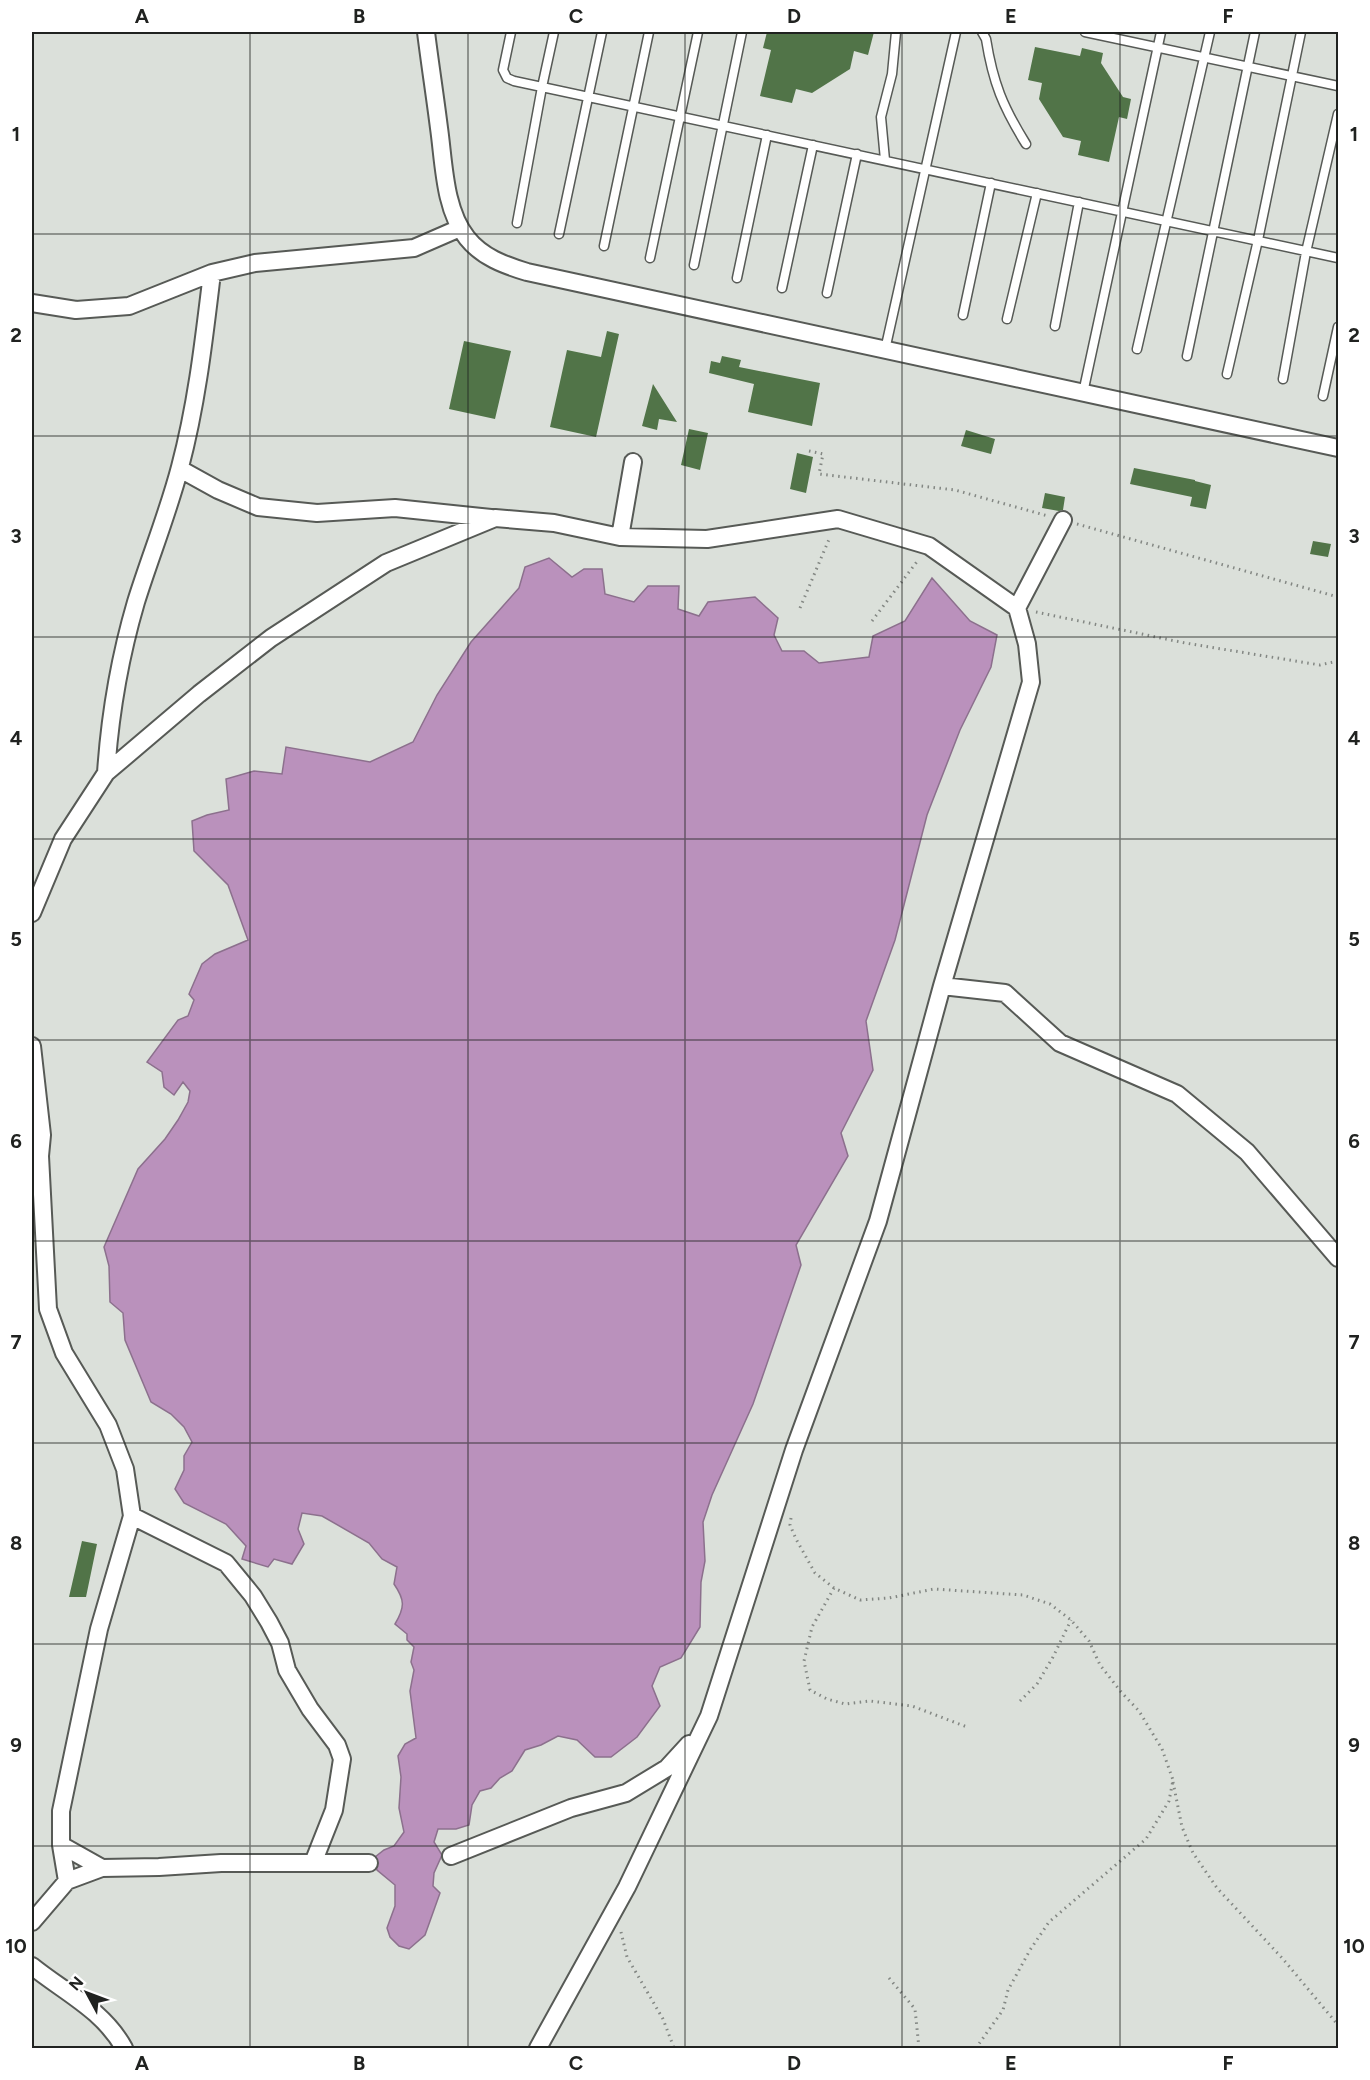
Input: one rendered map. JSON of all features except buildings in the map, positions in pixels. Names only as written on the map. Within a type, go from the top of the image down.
[{"type":"street","points":[[426,32],[446,180],[452,208],[460,228],[481,252],[512,268],[1338,448]]},
{"type":"street","points":[[32,303],[76,310],[129,306],[212,273],[255,263],[414,248],[460,228]]},
{"type":"street","points":[[106,773],[109,724],[116,679],[136,602],[180,469],[197,394],[212,273]]},
{"type":"street","points":[[620,537],[633,462]]},
{"type":"street","points":[[180,469],[218,490],[258,507],[317,513],[395,508],[554,523],[620,537],[707,539],[838,519],[929,546],[1017,608],[1027,644],[1031,682],[942,986],[878,1221],[794,1450],[709,1716],[627,1887],[538,2049]]},
{"type":"street","points":[[32,913],[63,838],[106,773],[199,694],[281,632],[386,563],[495,518]]},
{"type":"street","points":[[1017,608],[1063,520]]},
{"type":"street","points":[[942,986],[1005,993],[1060,1043],[1177,1094],[1247,1152],[1338,1257]]},
{"type":"street","points":[[32,1046],[42,1136],[40,1156],[48,1309],[64,1353],[108,1425],[125,1469],[132,1516],[99,1629],[61,1811],[61,1845],[67,1881]]},
{"type":"street","points":[[132,1516],[226,1563],[253,1596],[269,1622],[280,1643],[287,1670],[310,1708],[337,1745],[342,1760],[333,1810],[313,1863]]},
{"type":"street","points":[[451,1856],[571,1808],[626,1793],[667,1768],[701,1730]]},
{"type":"street","points":[[61,1845],[102,1868]]},
{"type":"street","points":[[32,1924],[67,1881],[102,1868],[221,1863],[369,1863]]},
{"type":"street","points":[[32,1966],[102,2018],[124,2049]]},
{"type":"lane","points":[[511,32],[502,70],[507,78],[514,81],[1338,258]]},
{"type":"lane","points":[[517,223],[542,87],[555,32]]},
{"type":"lane","points":[[559,234],[602,32]]},
{"type":"lane","points":[[604,246],[649,32]]},
{"type":"lane","points":[[650,258],[698,32]]},
{"type":"lane","points":[[693,265],[742,32]]},
{"type":"lane","points":[[885,160],[881,117],[892,74],[896,32]]},
{"type":"lane","points":[[885,351],[956,32]]},
{"type":"lane","points":[[982,32],[986,39],[998,92],[1026,144]]},
{"type":"lane","points":[[1085,32],[1116,35],[1158,48],[1338,86]]},
{"type":"lane","points":[[1083,393],[1161,32]]},
{"type":"lane","points":[[1137,349],[1210,32]]},
{"type":"lane","points":[[1187,356],[1255,32]]},
{"type":"lane","points":[[1227,374],[1258,240],[1301,32]]},
{"type":"lane","points":[[1283,379],[1306,252],[1338,114]]},
{"type":"lane","points":[[737,278],[767,135]]},
{"type":"lane","points":[[782,288],[813,145]]},
{"type":"lane","points":[[827,293],[857,154]]},
{"type":"lane","points":[[963,315],[991,183]]},
{"type":"lane","points":[[1007,319],[1037,193]]},
{"type":"lane","points":[[1055,326],[1079,202]]},
{"type":"lane","points":[[1323,396],[1338,327]]},
{"type":"path","points":[[800,608],[838,519]]},
{"type":"path","points":[[872,621],[929,546]]},
{"type":"path","points":[[1017,608],[1208,647],[1320,665],[1338,661]]},
{"type":"path","points":[[791,1514],[790,1524],[796,1539],[815,1573],[834,1588],[860,1600],[889,1598],[934,1589],[1023,1595],[1050,1604],[1071,1620],[1089,1641],[1100,1665],[1139,1711],[1162,1749],[1173,1780],[1182,1827],[1193,1853],[1217,1888],[1283,1959],[1338,2025]]},
{"type":"path","points":[[834,1588],[812,1627],[804,1661],[810,1690],[827,1699],[844,1704],[870,1701],[912,1706],[967,1727]]},
{"type":"path","points":[[1020,1701],[1037,1684],[1071,1620]]},
{"type":"path","points":[[976,2049],[1003,2010],[1008,1990],[1048,1922],[1146,1839],[1169,1801],[1173,1780]]},
{"type":"path","points":[[620,1927],[627,1957],[663,2019],[674,2049]]},
{"type":"path","points":[[889,1978],[915,2009],[919,2049]]},
{"type":"shaded area","points":[[549,558],[572,577],[584,569],[602,569],[605,594],[634,602],[648,586],[679,586],[678,609],[699,616],[708,602],[755,597],[778,618],[774,635],[782,651],[804,651],[819,663],[869,657],[873,636],[905,621],[932,578],[970,621],[997,635],[991,667],[960,730],[927,815],[895,940],[866,1021],[873,1070],[841,1133],[848,1156],[796,1245],[801,1265],[753,1404],[712,1495],[703,1522],[705,1561],[701,1582],[700,1627],[681,1658],[660,1667],[652,1686],[660,1706],[637,1737],[611,1757],[595,1757],[577,1740],[558,1736],[525,1750],[512,1771],[500,1778],[491,1788],[480,1791],[472,1805],[469,1825],[456,1829],[438,1829],[434,1842],[442,1855],[434,1873],[433,1886],[440,1893],[425,1935],[409,1949],[399,1946],[390,1937],[387,1928],[395,1906],[395,1885],[377,1870],[375,1857],[394,1846],[404,1832],[399,1808],[401,1777],[398,1756],[405,1744],[416,1738],[410,1691],[414,1670],[411,1662],[414,1647],[407,1640],[407,1634],[395,1624],[402,1608],[402,1599],[394,1584],[397,1567],[382,1559],[369,1543],[322,1516],[302,1513],[298,1529],[304,1544],[292,1564],[274,1559],[268,1567],[242,1559],[246,1546],[226,1524],[184,1503],[175,1489],[184,1470],[184,1456],[192,1442],[184,1427],[171,1414],[151,1402],[125,1340],[123,1313],[110,1302],[109,1266],[104,1247],[138,1169],[165,1139],[188,1102],[190,1091],[183,1082],[174,1095],[164,1087],[162,1072],[147,1062],[178,1020],[188,1016],[194,1000],[189,994],[202,964],[215,954],[248,940],[228,885],[194,851],[192,821],[229,810],[226,779],[254,771],[282,774],[286,747],[370,762],[413,742],[437,695],[471,642],[519,588],[525,567]]}]
